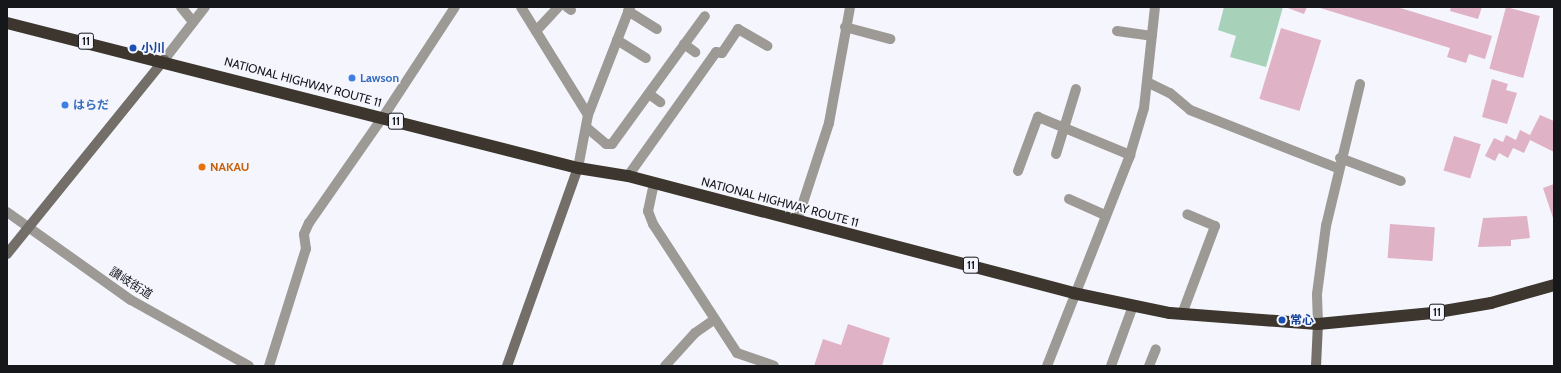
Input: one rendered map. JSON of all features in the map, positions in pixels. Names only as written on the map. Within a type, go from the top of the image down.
[{"type":"highway","name":"NATIONAL HIGHWAY ROUTE 11","points":[[7,22],[164,60],[578,168],[628,176],[1073,293],[1133,306],[1182,314],[1318,324],[1432,313],[1491,302],[1554,285]]},
{"type":"street","points":[[181,7],[193,22]]},
{"type":"street","points":[[7,254],[205,7]]},
{"type":"street","points":[[269,366],[306,249],[304,234],[309,223],[384,118],[455,7]]},
{"type":"street","points":[[521,7],[588,115]]},
{"type":"street","points":[[536,31],[558,7]]},
{"type":"street","points":[[797,221],[829,123],[845,27],[850,7]]},
{"type":"street","points":[[1046,366],[1073,293],[1130,155],[1144,108],[1155,7]]},
{"type":"street","points":[[507,366],[578,168],[588,115],[629,9],[657,30]]},
{"type":"street","points":[[586,127],[606,144],[612,144],[705,16]]},
{"type":"street","points":[[845,27],[890,39]]},
{"type":"street","points":[[628,176],[716,52],[722,53],[738,29],[767,46]]},
{"type":"street","points":[[1117,31],[1152,36]]},
{"type":"street","points":[[617,40],[646,58]]},
{"type":"street","points":[[684,44],[695,52]]},
{"type":"street","points":[[1147,82],[1170,93],[1190,110],[1339,163],[1402,181]]},
{"type":"street","points":[[1316,366],[1318,324],[1317,294],[1339,163],[1360,84]]},
{"type":"street","points":[[1056,154],[1076,89]]},
{"type":"street","points":[[649,94],[660,102]]},
{"type":"street","points":[[1018,171],[1038,117],[1130,155]]},
{"type":"street","points":[[654,183],[648,211],[653,224],[737,354],[774,366]]},
{"type":"street","points":[[1069,199],[1105,215]]},
{"type":"street","name":"讃岐街道","points":[[7,212],[131,300],[249,366]]},
{"type":"street","points":[[1182,314],[1215,226],[1187,214]]},
{"type":"street","points":[[1111,366],[1133,306]]},
{"type":"street","points":[[665,366],[695,332],[715,319]]},
{"type":"street","points":[[1150,366],[1156,349]]},
{"type":"green space","points":[[1224,7],[1283,7],[1266,67],[1230,57],[1236,36],[1218,30]]},
{"type":"building","points":[[1285,7],[1307,7],[1304,14]]},
{"type":"building","points":[[1317,7],[1397,7],[1492,36],[1485,59],[1469,54],[1466,63],[1447,57],[1450,48]]},
{"type":"building","points":[[1451,7],[1482,7],[1478,19],[1450,11]]},
{"type":"building","points":[[1506,7],[1540,16],[1523,78],[1489,69]]},
{"type":"building","points":[[1281,28],[1321,40],[1300,111],[1259,99]]},
{"type":"building","points":[[1492,79],[1508,84],[1506,90],[1517,93],[1507,124],[1482,117]]},
{"type":"building","points":[[1540,115],[1554,121],[1554,152],[1530,140],[1524,153],[1513,148],[1508,158],[1499,153],[1495,161],[1485,156],[1494,138],[1503,142],[1506,135],[1516,140],[1520,130],[1530,135]]},
{"type":"building","points":[[1454,136],[1481,144],[1470,179],[1443,170]]},
{"type":"building","points":[[1554,184],[1554,221],[1543,188]]},
{"type":"building","points":[[1527,216],[1530,238],[1511,240],[1511,246],[1478,247],[1483,218]]},
{"type":"building","points":[[1390,224],[1435,227],[1433,261],[1388,258]]},
{"type":"building","points":[[848,324],[890,338],[882,366],[814,366],[823,339],[841,345]]},
{"type":"place","name":"小川","points":[[133,48]]},
{"type":"place","name":"Lawson","points":[[352,78]]},
{"type":"place","name":"はらだ","points":[[65,105]]},
{"type":"place","name":"NAKAU","points":[[202,167]]},
{"type":"place","name":"常心","points":[[1282,320]]}]
